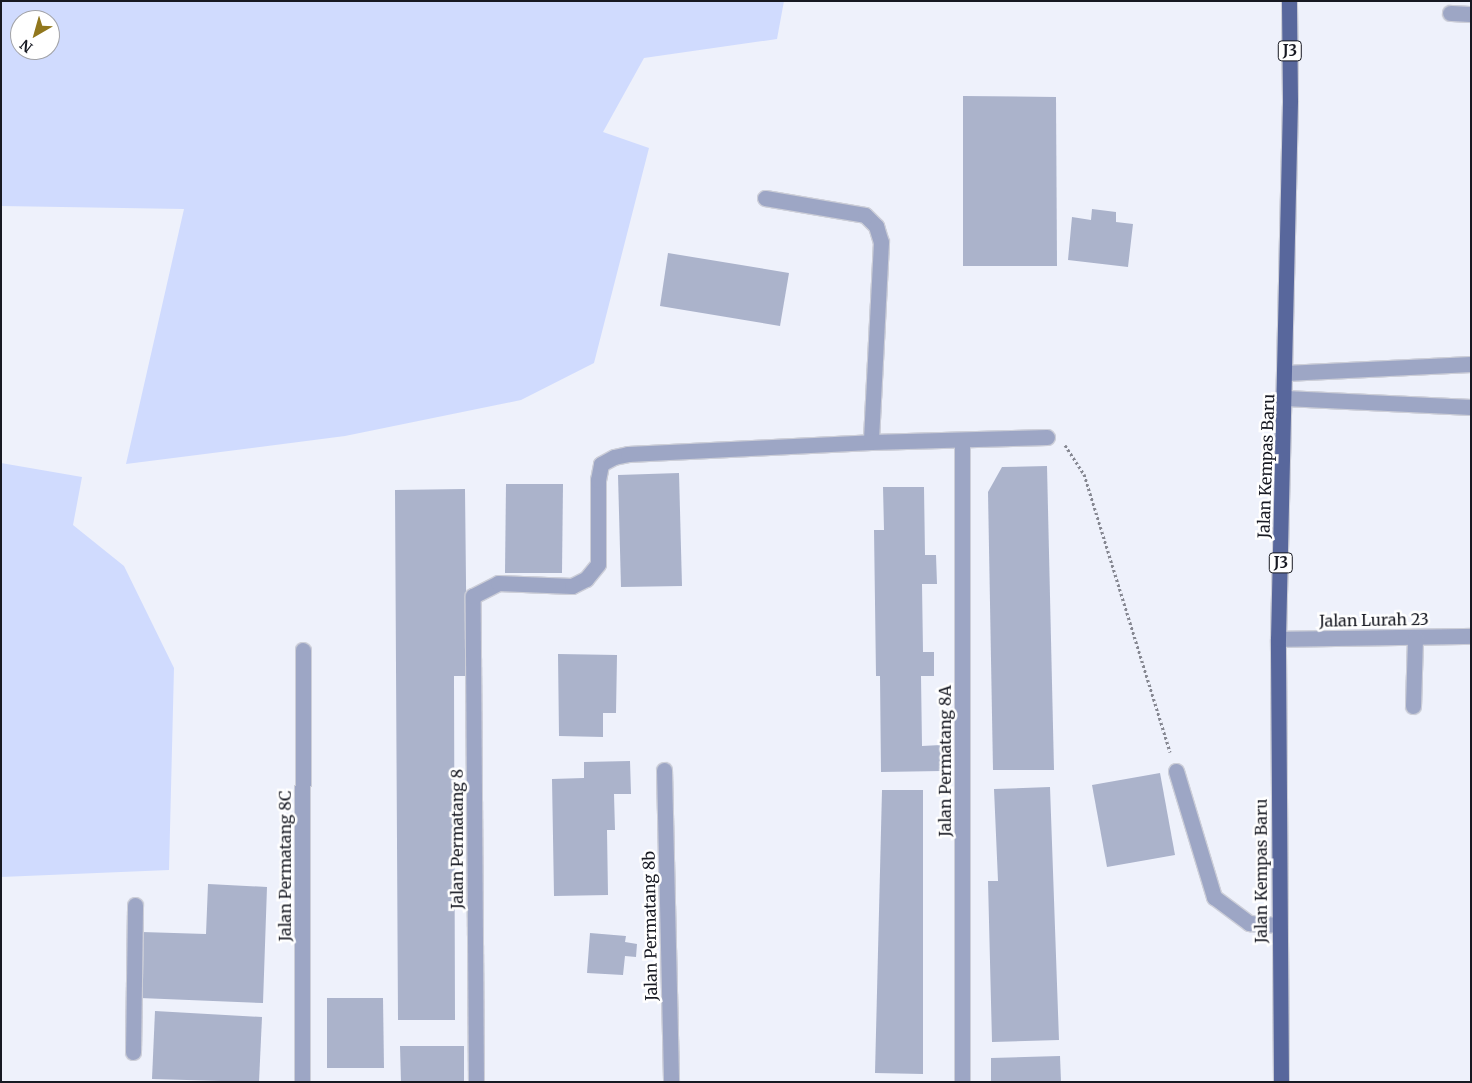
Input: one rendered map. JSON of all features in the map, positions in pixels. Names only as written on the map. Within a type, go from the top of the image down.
[{"type":"main road","name":"Jalan Kempas Baru","points":[[1281,1082],[1278,639],[1285,398],[1290,100],[1289,1]]},
{"type":"street","points":[[1450,13],[1471,14]]},
{"type":"street","points":[[765,198],[865,215],[876,226],[881,242],[871,442],[962,441],[1047,437]]},
{"type":"street","points":[[1285,373],[1471,364]]},
{"type":"street","points":[[1285,398],[1471,407]]},
{"type":"street","name":"Jalan Permatang 8A","points":[[962,441],[962,1082]]},
{"type":"street","name":"Jalan Permatang 8","points":[[476,1082],[473,596],[498,583],[572,586],[586,579],[598,564],[598,480],[601,464],[614,457],[628,454],[871,442]]},
{"type":"street","name":"Jalan Lurah 23","points":[[1278,639],[1471,636]]},
{"type":"street","points":[[1413,706],[1415,637]]},
{"type":"street","name":"Jalan Permatang 8C","points":[[302,1082],[303,650]]},
{"type":"street","name":"Jalan Permatang 8b","points":[[664,770],[671,1082]]},
{"type":"street","points":[[1176,772],[1214,896],[1249,923],[1279,925]]},
{"type":"street","points":[[133,1052],[136,905]]},
{"type":"path","points":[[1047,437],[1066,446],[1084,474],[1176,772]]},
{"type":"shaded area","points":[[1,1],[784,1],[777,39],[644,58],[603,132],[649,148],[594,363],[521,400],[345,436],[126,464],[184,209],[1,206]]},
{"type":"shaded area","points":[[1,463],[82,477],[73,525],[124,566],[174,668],[169,870],[1,877]]},
{"type":"building","points":[[963,96],[1056,97],[1057,266],[963,266]]},
{"type":"building","points":[[1092,209],[1116,212],[1116,222],[1133,224],[1128,267],[1068,260],[1072,217],[1091,220]]},
{"type":"building","points":[[668,253],[789,273],[780,326],[660,306]]},
{"type":"building","points":[[1047,466],[1054,770],[993,770],[988,492],[1002,467]]},
{"type":"building","points":[[679,473],[682,586],[621,587],[618,475]]},
{"type":"building","points":[[506,484],[563,484],[562,573],[505,573]]},
{"type":"building","points":[[883,487],[924,487],[925,555],[936,555],[937,584],[922,584],[923,652],[934,652],[934,676],[921,676],[922,746],[941,745],[941,771],[881,772],[880,676],[876,676],[874,530],[884,530]]},
{"type":"building","points":[[465,489],[467,676],[454,676],[455,1020],[398,1020],[395,490]]},
{"type":"building","points":[[558,654],[617,655],[616,713],[603,713],[603,737],[559,736]]},
{"type":"building","points":[[630,761],[631,794],[614,794],[615,830],[607,830],[608,895],[554,896],[552,779],[584,778],[584,762]]},
{"type":"building","points":[[1160,773],[1175,855],[1107,867],[1092,785]]},
{"type":"building","points":[[1050,787],[1059,1040],[992,1042],[988,881],[998,881],[994,789]]},
{"type":"building","points":[[882,790],[923,790],[923,1074],[875,1073]]},
{"type":"building","points":[[208,884],[267,887],[263,1003],[140,998],[142,932],[206,934]]},
{"type":"building","points":[[590,933],[626,936],[625,942],[637,944],[636,957],[625,956],[623,975],[587,973]]},
{"type":"building","points":[[327,998],[383,998],[384,1068],[327,1068]]},
{"type":"building","points":[[155,1011],[262,1017],[259,1082],[152,1079]]},
{"type":"building","points":[[400,1046],[464,1046],[464,1082],[401,1082]]},
{"type":"building","points":[[1060,1056],[1061,1082],[991,1082],[991,1058]]}]
